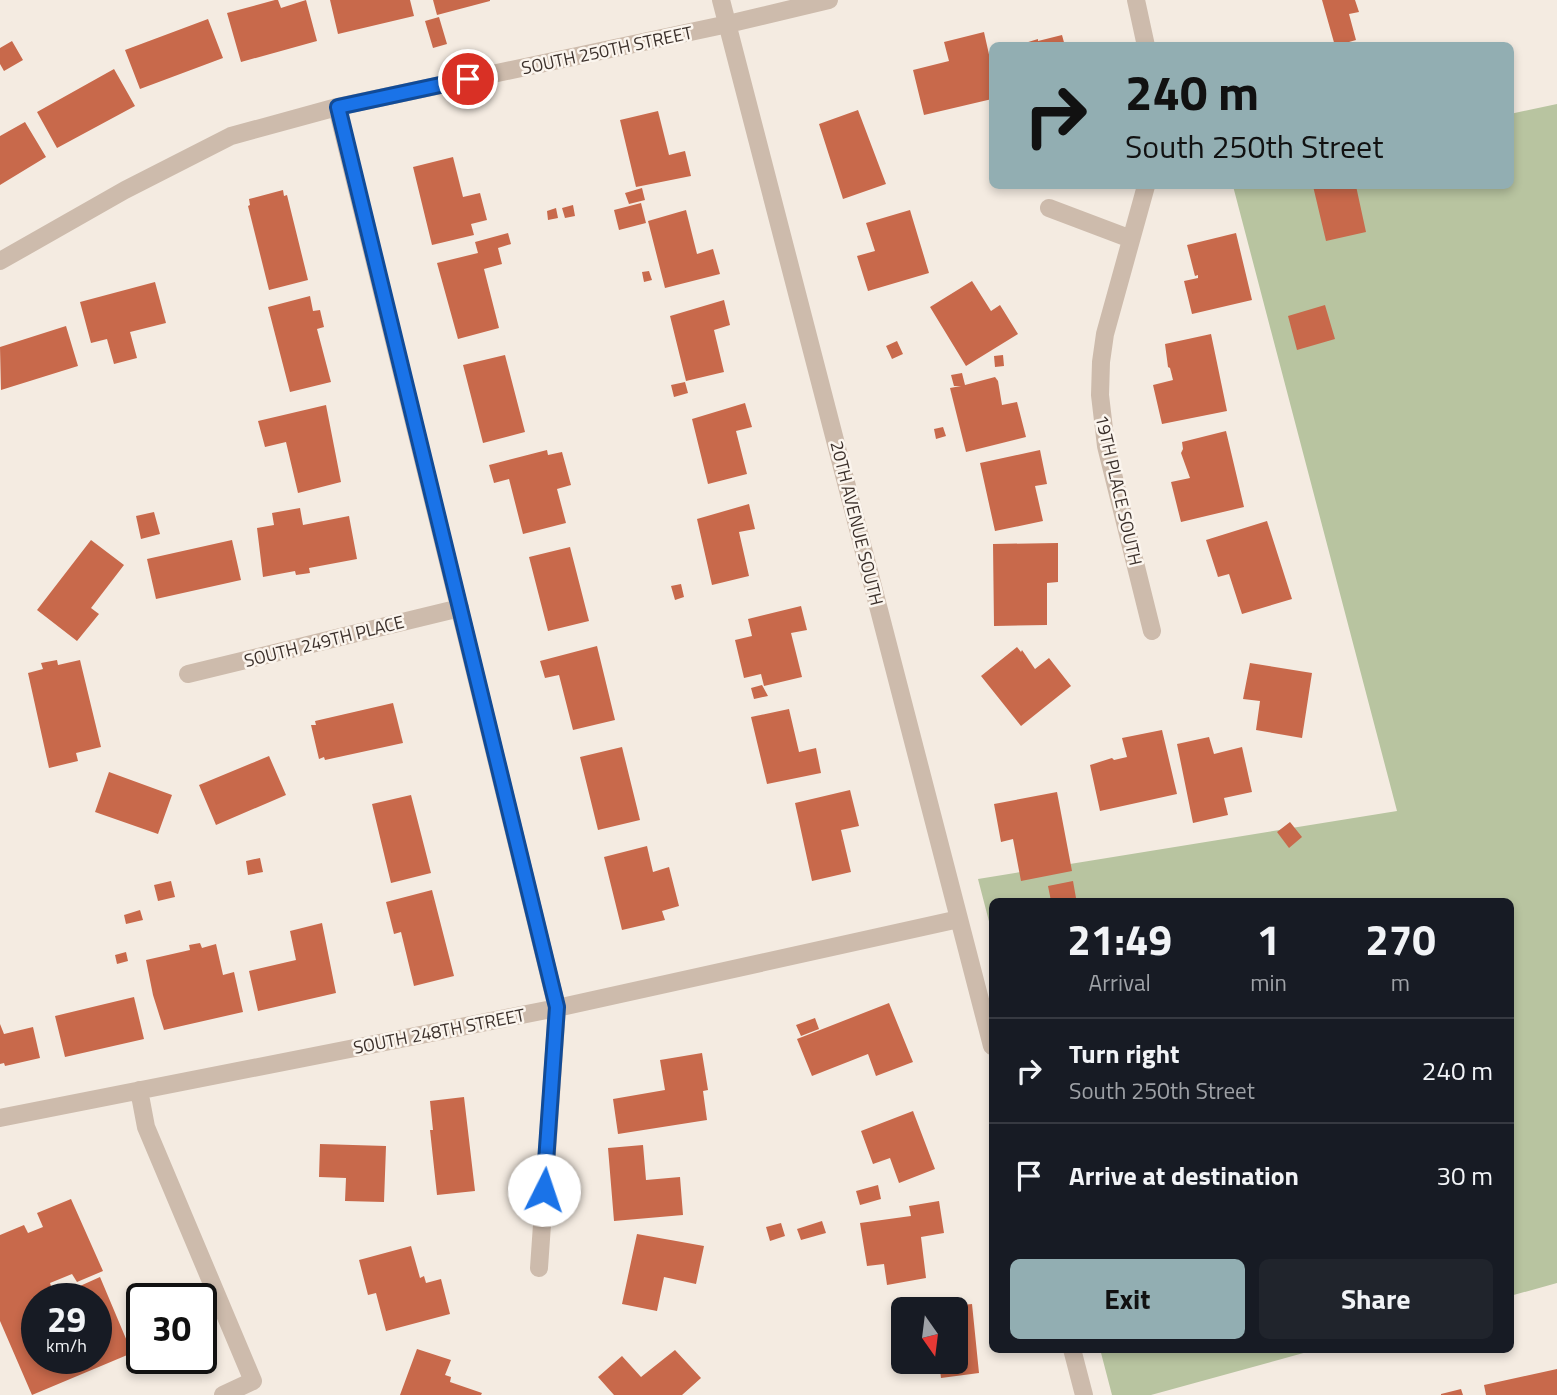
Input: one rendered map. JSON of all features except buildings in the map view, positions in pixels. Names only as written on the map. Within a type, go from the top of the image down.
[{"type":"street","name":"20TH AVENUE SOUTH","points":[[721,0],[989,1034]]},
{"type":"street","name":"SOUTH 250TH STREET","points":[[0,261],[125,190],[231,136],[338,107],[829,0]]},
{"type":"street","points":[[1136,0],[1145,42]]},
{"type":"street","points":[[338,107],[557,1007],[539,1268]]},
{"type":"street","name":"19TH PLACE SOUTH","points":[[1145,189],[1105,334],[1100,404],[1106,446],[1152,631]]},
{"type":"street","points":[[1049,208],[1131,239]]},
{"type":"street","name":"SOUTH 249TH PLACE","points":[[188,674],[460,608]]},
{"type":"street","name":"SOUTH 248TH STREET","points":[[0,1118],[557,1007],[959,919]]},
{"type":"street","points":[[139,1090],[146,1127],[253,1381],[223,1395]]},
{"type":"street","points":[[1073,1353],[1084,1395]]},
{"type":"green space","points":[[1557,104],[1557,1283],[1514,1295],[1514,898],[989,898],[989,921],[978,879],[1397,811],[1234,189],[1514,189],[1514,113]]},
{"type":"green space","points":[[1101,1353],[1303,1353],[1151,1395],[1112,1395]]},
{"type":"route","points":[[468,79],[338,107],[557,1007],[544,1190]]}]
